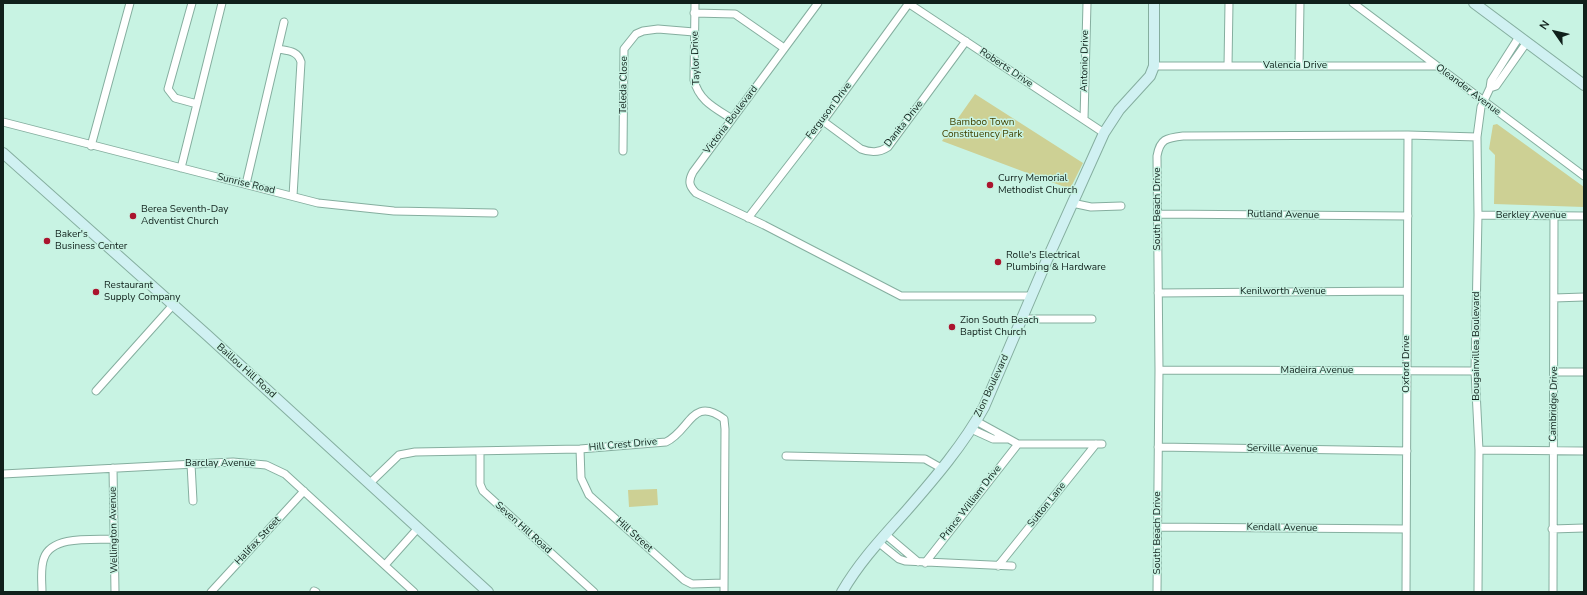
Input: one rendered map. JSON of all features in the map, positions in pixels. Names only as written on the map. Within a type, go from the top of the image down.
[{"type":"main road","points":[[1154,3],[1154,66]]},
{"type":"main road","points":[[1474,3],[1584,85]]},
{"type":"main road","name":"Zion Boulevard","points":[[842,592],[857,568],[941,468],[974,425],[984,407],[1072,202],[1104,133],[1118,110],[1146,81],[1154,66]]},
{"type":"main road","name":"Baillou Hill Road","points":[[3,153],[370,483],[488,592]]},
{"type":"street","points":[[91,146],[130,3]]},
{"type":"street","points":[[192,3],[168,89],[175,98],[197,104]]},
{"type":"street","points":[[181,168],[222,3]]},
{"type":"street","name":"Taylor Drive","points":[[695,3],[694,80],[696,88],[704,101],[732,120]]},
{"type":"street","name":"Victoria Boulevard","points":[[748,218],[696,193],[691,188],[689,180],[818,3]]},
{"type":"street","name":"Roberts Drive","points":[[908,3],[1104,133]]},
{"type":"street","name":"Ferguson Drive","points":[[748,218],[823,121],[908,3]]},
{"type":"street","name":"Antonio Drive","points":[[1084,119],[1087,3]]},
{"type":"street","points":[[1228,66],[1229,3]]},
{"type":"street","points":[[1299,66],[1300,3]]},
{"type":"street","name":"Oleander Avenue","points":[[1353,3],[1584,176]]},
{"type":"street","points":[[694,13],[735,14],[784,48]]},
{"type":"street","points":[[246,184],[284,22]]},
{"type":"street","name":"Teleda Close","points":[[623,151],[624,49],[636,34],[643,31],[658,30],[694,32]]},
{"type":"street","name":"Bougainvillea Boulevard","points":[[1478,592],[1479,450],[1475,371],[1478,119],[1483,101],[1490,88],[1491,81],[1498,69],[1523,40]]},
{"type":"street","name":"Danita Drive","points":[[823,121],[861,149],[868,152],[882,151],[888,147],[966,41]]},
{"type":"street","points":[[278,49],[293,52],[302,62],[293,196]]},
{"type":"street","name":"Valencia Drive","points":[[1154,66],[1437,66]]},
{"type":"street","name":"Sunrise Road","points":[[3,122],[91,146],[318,203],[394,211],[494,213]]},
{"type":"street","name":"South Beach Drive","points":[[1157,592],[1159,370],[1157,156],[1159,146],[1163,141],[1170,138],[1183,136],[1408,135],[1477,137]]},
{"type":"street","name":"Oxford Drive","points":[[1406,592],[1408,135]]},
{"type":"street","points":[[1072,202],[1091,207],[1121,206]]},
{"type":"street","name":"Rutland Avenue","points":[[1158,214],[1408,216]]},
{"type":"street","name":"Berkley Avenue","points":[[1478,215],[1584,216]]},
{"type":"street","name":"Cambridge Drive","points":[[1553,592],[1554,216]]},
{"type":"street","points":[[748,218],[901,296],[1032,296]]},
{"type":"street","name":"Kenilworth Avenue","points":[[1158,293],[1407,291]]},
{"type":"street","points":[[1554,298],[1584,297]]},
{"type":"street","points":[[96,390],[173,305]]},
{"type":"street","points":[[1022,319],[1092,319]]},
{"type":"street","name":"Madeira Avenue","points":[[1159,370],[1407,372],[1475,371]]},
{"type":"street","points":[[1554,372],[1584,372]]},
{"type":"street","name":"Hill Crest Drive","points":[[370,483],[399,455],[415,452],[580,449],[666,442],[675,438],[691,417],[705,410],[716,413],[724,419],[724,592]]},
{"type":"street","points":[[974,425],[1018,444]]},
{"type":"street","name":"Sutton Lane","points":[[998,566],[1099,444],[1018,444]]},
{"type":"street","name":"Prince William Drive","points":[[921,562],[1018,444]]},
{"type":"street","name":"Serville Avenue","points":[[1158,447],[1407,451]]},
{"type":"street","name":"Hill Street","points":[[580,449],[581,478],[589,495],[684,580],[692,584],[724,583]]},
{"type":"street","points":[[1479,450],[1584,451]]},
{"type":"street","name":"Seven Hill Road","points":[[480,452],[480,484],[483,491],[594,592]]},
{"type":"street","points":[[786,456],[925,459],[941,468]]},
{"type":"street","name":"Barclay Avenue","points":[[3,474],[242,462],[266,465],[285,474],[414,592]]},
{"type":"street","points":[[191,464],[193,501]]},
{"type":"street","name":"Wellington Avenue","points":[[113,468],[115,592]]},
{"type":"street","name":"Halifax Street","points":[[211,592],[304,491]]},
{"type":"street","name":"Kendall Avenue","points":[[1158,527],[1406,529]]},
{"type":"street","points":[[385,565],[418,528]]},
{"type":"street","points":[[1552,529],[1584,528]]},
{"type":"street","points":[[42,592],[43,559],[47,551],[55,544],[61,542],[114,538]]},
{"type":"street","points":[[882,538],[921,562]]},
{"type":"street","points":[[882,538],[900,560],[1012,566]]},
{"type":"green space","name":"Bamboo Town Constituency Park","points":[[975,94],[1083,163],[1070,189],[942,141]]},
{"type":"green space","points":[[1497,124],[1584,187],[1584,207],[1494,204],[1495,155],[1489,149],[1493,125]]},
{"type":"green space","points":[[657,489],[658,505],[629,507],[628,490]]},
{"type":"place","name":"Curry Memorial Methodist Church","points":[[990,185]]},
{"type":"place","name":"Berea Seventh-Day Adventist Church","points":[[133,216]]},
{"type":"place","name":"Baker's Business Center","points":[[47,241]]},
{"type":"place","name":"Rolle's Electrical Plumbing & Hardware","points":[[998,262]]},
{"type":"place","name":"Restaurant Supply Company","points":[[96,292]]},
{"type":"place","name":"Zion South Beach Baptist Church","points":[[952,327]]}]
